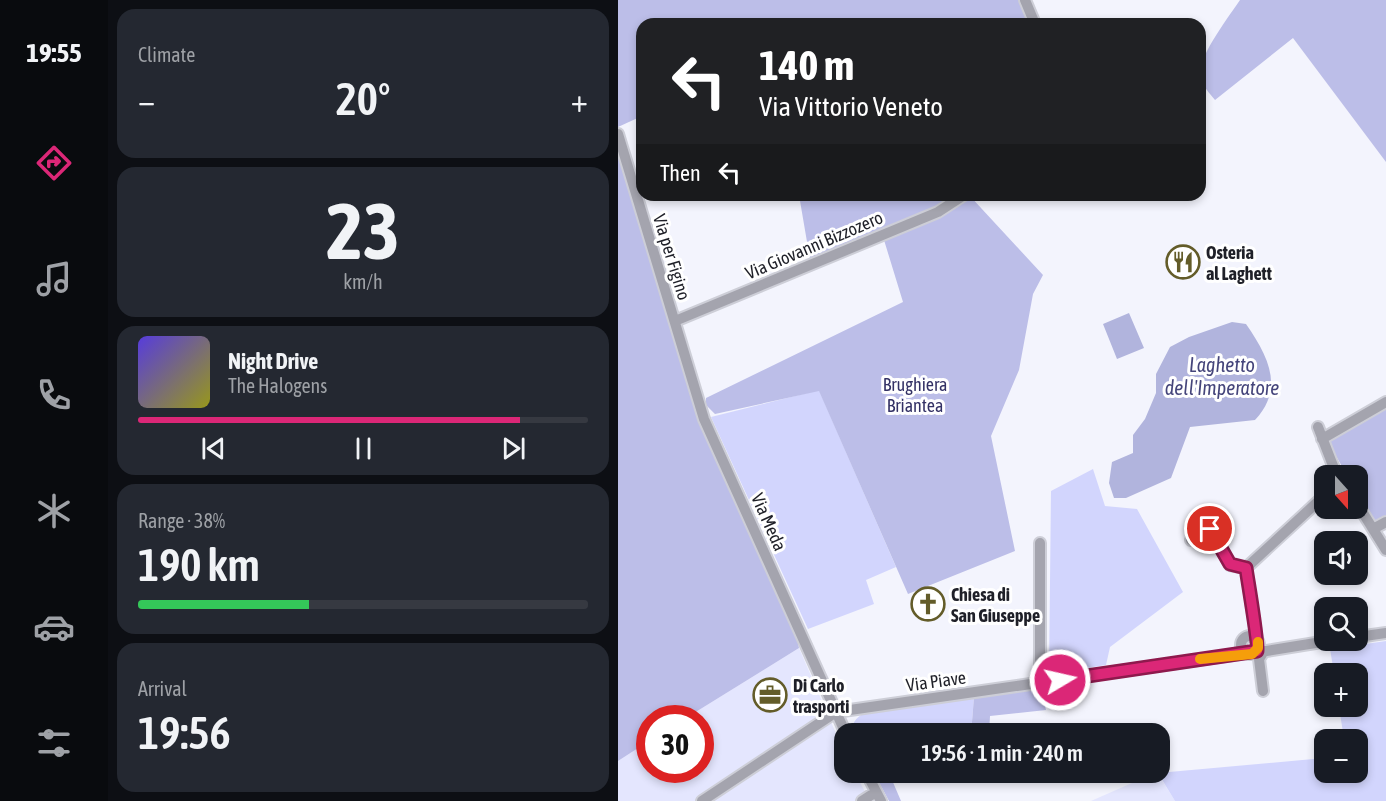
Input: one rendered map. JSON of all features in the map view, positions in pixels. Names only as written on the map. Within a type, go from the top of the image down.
[{"type":"street","points":[[1026,0],[1033,18]]},
{"type":"street","name":"Via per Figino","points":[[618,134],[636,193]]},
{"type":"street","name":"Via per Figino","points":[[638,201],[675,321]]},
{"type":"street","name":"Via Giovanni Bizzozero","points":[[675,321],[938,212],[955,201]]},
{"type":"street","name":"Via Meda","points":[[675,321],[704,419],[841,723]]},
{"type":"street","points":[[1322,439],[1386,402]]},
{"type":"street","points":[[1318,427],[1333,465]]},
{"type":"street","points":[[1246,568],[1314,505]]},
{"type":"street","points":[[1367,519],[1386,550]]},
{"type":"street","points":[[1373,529],[1386,522]]},
{"type":"street","points":[[1191,540],[1210,529],[1230,564],[1246,568]]},
{"type":"street","points":[[1040,543],[1040,683]]},
{"type":"street","points":[[1246,568],[1253,643],[1259,659],[1263,691]]},
{"type":"street","points":[[1368,636],[1386,633]]},
{"type":"street","points":[[1253,643],[1314,641]]},
{"type":"street","name":"Via Piave","points":[[836,712],[1233,654],[1253,643]]},
{"type":"street","points":[[702,801],[836,712]]},
{"type":"street","points":[[862,801],[878,796]]},
{"type":"shaded area","points":[[819,390],[896,567],[866,580],[874,604],[808,629],[711,417]]},
{"type":"shaded area","points":[[1093,469],[1105,506],[1137,509],[1183,592],[1110,647],[1106,665],[1049,674],[1051,491]]},
{"type":"shaded area","points":[[1386,641],[1386,801],[1175,801],[1164,783],[1170,783],[1170,772],[1314,759],[1314,783],[1368,783],[1368,729],[1342,729],[1341,717],[1368,717],[1368,663],[1332,663],[1330,651],[1368,651],[1368,644]]},
{"type":"shaded area","points":[[799,648],[834,729],[834,783],[860,783],[870,801],[618,801],[618,761],[636,749],[636,783],[714,783],[714,705],[707,705]]},
{"type":"shaded area","points":[[974,697],[972,723],[854,723],[863,714]]},
{"type":"shaded area","points":[[1132,783],[1164,783],[1175,801],[1091,801]]},
{"type":"green space","points":[[618,0],[1022,0],[1030,18],[636,18],[636,119],[618,127]]},
{"type":"green space","points":[[1240,0],[1386,0],[1386,162],[1293,38],[1215,100],[1206,89],[1206,55]]},
{"type":"green space","points":[[618,145],[676,344],[796,630],[799,648],[707,705],[636,705],[636,749],[618,761]]},
{"type":"green space","name":"Brughiera Briantea","points":[[800,201],[975,201],[1043,275],[1033,294],[1019,370],[991,436],[1015,551],[908,594],[819,391],[715,414],[706,405],[706,398],[903,302],[884,240],[812,271]]},
{"type":"green space","points":[[1386,408],[1386,518],[1375,524],[1368,511],[1368,465],[1341,465],[1328,442]]},
{"type":"green space","points":[[1040,687],[1046,710],[990,716],[990,723],[972,723],[974,697]]},
{"type":"green space","points":[[879,783],[893,783],[901,801],[889,801]]},
{"type":"water","points":[[1129,313],[1144,348],[1117,359],[1103,324]]},
{"type":"water","name":"Laghetto dell'Imperatore","points":[[1232,322],[1246,324],[1266,360],[1271,384],[1264,408],[1255,420],[1190,427],[1171,478],[1126,498],[1114,498],[1109,483],[1112,462],[1133,453],[1133,435],[1145,419],[1156,393],[1156,374],[1170,347],[1189,337]]},
{"type":"slow traffic","points":[[1200,659],[1252,654],[1257,651],[1258,642]]},
{"type":"place","name":"Osteria al Laghett","points":[[1183,262]]},
{"type":"place","name":"Chiesa di San Giuseppe","points":[[928,604]]},
{"type":"place","name":"Di Carlo trasporti","points":[[770,695]]},
{"type":"route","points":[[1060,680],[1223,655],[1252,654],[1257,651],[1259,644],[1253,627],[1246,568],[1230,564],[1210,529]]}]
